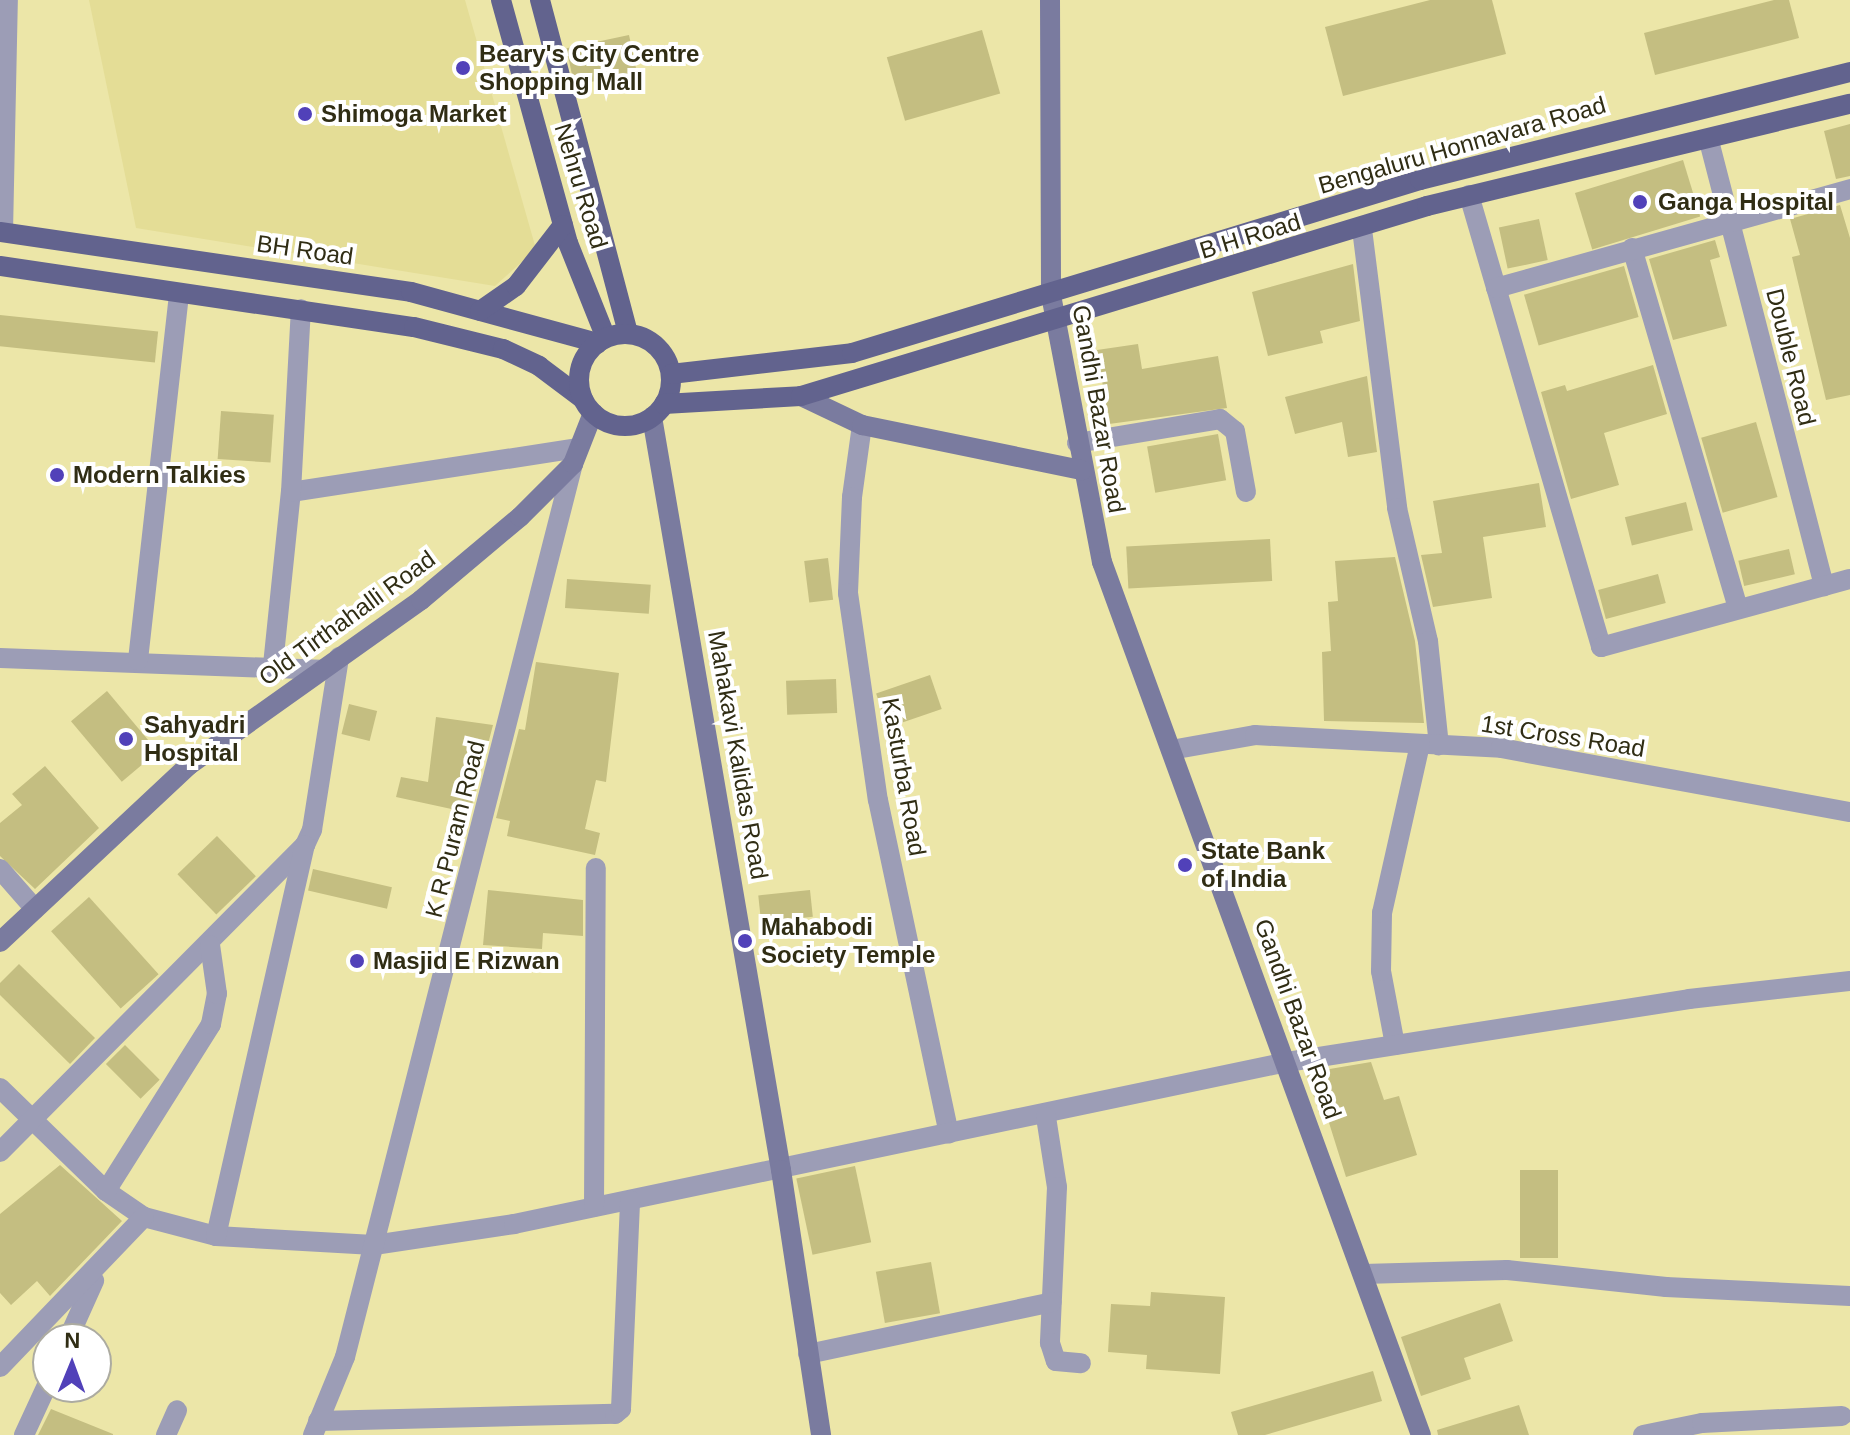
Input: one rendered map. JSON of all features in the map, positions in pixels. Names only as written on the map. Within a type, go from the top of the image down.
[{"type":"main road","name":"Nehru Road","points":[[501,0],[563,225],[602,340]]},
{"type":"main road","name":"Nehru Road","points":[[540,0],[628,334]]},
{"type":"main road","name":"Gandhi Bazar Road","points":[[1050,0],[1051,295],[1102,562],[1421,1435]]},
{"type":"main road","name":"Bengaluru Honnavara Road","points":[[671,374],[852,353],[1051,295],[1420,180],[1850,72]]},
{"type":"main road","name":"B H Road","points":[[658,410],[801,396],[1469,195],[1587,163],[1709,141],[1850,104]]},
{"type":"main road","points":[[480,311],[516,286],[563,225]]},
{"type":"main road","name":"BH Road","points":[[2,232],[411,292],[602,340]]},
{"type":"main road","points":[[0,266],[414,327],[503,349],[539,366],[588,406],[622,425],[658,410],[671,374],[657,346],[628,334],[602,340],[580,367],[588,406]]},
{"type":"main road","points":[[801,396],[862,425],[1082,470]]},
{"type":"main road","name":"Old Tirthahalli Road","points":[[0,942],[189,765],[421,600],[509,526],[576,456],[588,406]]},
{"type":"main road","name":"Mahakavi Kalidas Road","points":[[658,410],[821,1435]]},
{"type":"street","points":[[2,232],[8,0]]},
{"type":"street","name":"Double Road","points":[[1709,141],[1824,586]]},
{"type":"street","points":[[1496,288],[1850,189]]},
{"type":"street","points":[[1469,195],[1601,647],[1850,579]]},
{"type":"street","points":[[1362,229],[1397,508],[1428,641],[1430,745],[1382,913],[1381,971],[1395,1045]]},
{"type":"street","points":[[1632,248],[1738,608]]},
{"type":"street","points":[[138,660],[179,293]]},
{"type":"street","points":[[273,665],[291,492],[301,309]]},
{"type":"street","points":[[1077,443],[1220,419],[1235,431],[1246,492]]},
{"type":"street","name":"Kasturba Road","points":[[862,425],[852,497],[848,593],[878,800],[949,1134]]},
{"type":"street","points":[[291,492],[576,456]]},
{"type":"street","name":"K R Puram Road","points":[[315,1428],[345,1357],[576,456]]},
{"type":"street","points":[[216,1236],[305,845],[312,830],[339,657]]},
{"type":"street","points":[[0,658],[273,665],[321,670]]},
{"type":"street","name":"1st Cross Road","points":[[1171,750],[1255,735],[1548,755],[1850,812]]},
{"type":"street","points":[[0,1152],[210,945],[305,845]]},
{"type":"street","points":[[594,1207],[596,868]]},
{"type":"street","points":[[0,869],[35,909]]},
{"type":"street","points":[[106,1191],[211,1024],[217,994],[210,945]]},
{"type":"street","points":[[0,1088],[106,1191],[144,1217],[216,1236],[374,1245],[594,1207],[1046,1117],[1287,1062],[1689,999],[1850,981]]},
{"type":"street","points":[[1046,1117],[1057,1187],[1052,1356],[1056,1361],[1081,1363]]},
{"type":"street","points":[[315,1428],[456,1428],[619,1412],[630,1200]]},
{"type":"street","points":[[0,1367],[101,1266],[144,1217]]},
{"type":"street","points":[[75,1323],[101,1266]]},
{"type":"street","points":[[1363,1274],[1507,1270],[1666,1287],[1850,1296]]},
{"type":"street","points":[[808,1354],[1052,1302]]},
{"type":"street","points":[[24,1435],[39,1403]]},
{"type":"street","points":[[166,1435],[177,1410]]},
{"type":"street","points":[[1643,1435],[1702,1423],[1842,1416]]},
{"type":"shaded area","name":"Shimoga Market","points":[[89,0],[465,0],[536,249],[495,286],[136,228]]},
{"type":"building","points":[[1430,0],[1492,0],[1506,54],[1343,96],[1325,27]]},
{"type":"building","points":[[1774,0],[1789,0],[1799,38],[1655,75],[1644,33]]},
{"type":"building","points":[[982,30],[1000,93],[905,121],[887,57]]},
{"type":"building","points":[[629,35],[637,72],[574,85],[566,48]]},
{"type":"building","points":[[1850,124],[1850,176],[1836,179],[1824,131]]},
{"type":"building","points":[[1683,160],[1700,216],[1592,249],[1575,193]]},
{"type":"building","points":[[1840,205],[1850,238],[1850,395],[1826,400],[1792,257],[1800,255],[1790,219]]},
{"type":"building","points":[[1539,219],[1548,260],[1508,269],[1499,228]]},
{"type":"building","points":[[1715,240],[1720,257],[1710,260],[1727,326],[1673,340],[1649,259]]},
{"type":"building","points":[[1353,264],[1360,321],[1320,331],[1323,343],[1268,356],[1252,292]]},
{"type":"building","points":[[1624,266],[1639,317],[1539,346],[1524,295]]},
{"type":"building","points":[[0,315],[158,332],[155,362],[0,346]]},
{"type":"building","points":[[1138,344],[1142,369],[1218,356],[1227,408],[1109,424],[1097,350]]},
{"type":"building","points":[[1653,365],[1667,414],[1604,433],[1619,485],[1571,499],[1541,392],[1565,385],[1567,391]]},
{"type":"building","points":[[1367,376],[1377,452],[1348,457],[1342,422],[1295,434],[1285,397]]},
{"type":"building","points":[[221,411],[274,415],[271,463],[218,459]]},
{"type":"building","points":[[1756,422],[1777,497],[1723,513],[1701,438]]},
{"type":"building","points":[[1218,434],[1226,480],[1155,493],[1147,447]]},
{"type":"building","points":[[1539,483],[1546,527],[1483,537],[1492,598],[1433,607],[1421,555],[1442,553],[1433,501]]},
{"type":"building","points":[[1686,502],[1693,530],[1632,545],[1625,517]]},
{"type":"building","points":[[1270,539],[1272,581],[1128,588],[1126,547]]},
{"type":"building","points":[[1789,549],[1795,574],[1744,586],[1738,561]]},
{"type":"building","points":[[1395,557],[1415,641],[1424,723],[1324,721],[1322,652],[1331,651],[1328,602],[1338,601],[1335,561]]},
{"type":"building","points":[[828,558],[833,600],[809,603],[804,561]]},
{"type":"building","points":[[1658,574],[1666,603],[1606,619],[1598,590]]},
{"type":"building","points":[[567,579],[651,585],[649,614],[565,608]]},
{"type":"building","points":[[536,662],[619,673],[606,782],[596,780],[585,829],[600,833],[595,855],[507,836],[510,821],[496,818],[519,729],[525,730]]},
{"type":"building","points":[[930,675],[942,709],[888,728],[876,694]]},
{"type":"building","points":[[836,679],[837,713],[787,715],[786,681]]},
{"type":"building","points":[[107,691],[158,752],[122,782],[71,721]]},
{"type":"building","points":[[349,704],[377,711],[370,741],[342,734]]},
{"type":"building","points":[[436,717],[493,725],[470,813],[396,797],[401,777],[428,782]]},
{"type":"building","points":[[45,766],[99,828],[35,889],[0,856],[0,823],[22,805],[12,794]]},
{"type":"building","points":[[217,836],[256,876],[216,914],[177,874]]},
{"type":"building","points":[[313,869],[392,887],[387,909],[308,890]]},
{"type":"building","points":[[488,890],[583,900],[583,936],[543,933],[542,949],[483,945]]},
{"type":"building","points":[[810,890],[813,917],[761,922],[758,895]]},
{"type":"building","points":[[89,897],[159,974],[121,1008],[51,931]]},
{"type":"building","points":[[19,964],[95,1038],[70,1064],[0,995],[0,983]]},
{"type":"building","points":[[125,1045],[160,1080],[141,1099],[106,1064]]},
{"type":"building","points":[[1371,1062],[1384,1100],[1399,1096],[1417,1155],[1346,1177],[1325,1110],[1319,1112],[1306,1073]]},
{"type":"building","points":[[60,1165],[122,1221],[50,1296],[37,1281],[11,1305],[0,1293],[0,1214]]},
{"type":"building","points":[[855,1166],[871,1242],[813,1255],[796,1178]]},
{"type":"building","points":[[1520,1170],[1558,1170],[1558,1258],[1520,1258]]},
{"type":"building","points":[[931,1262],[940,1313],[885,1323],[876,1272]]},
{"type":"building","points":[[1151,1292],[1225,1297],[1220,1374],[1146,1369],[1147,1355],[1108,1352],[1111,1304],[1150,1306]]},
{"type":"building","points":[[1500,1303],[1513,1341],[1464,1358],[1471,1379],[1421,1396],[1401,1337]]},
{"type":"building","points":[[1373,1371],[1382,1401],[1265,1435],[1238,1435],[1231,1412]]},
{"type":"building","points":[[1519,1405],[1529,1435],[1438,1435],[1437,1430]]},
{"type":"building","points":[[51,1409],[113,1434],[113,1435],[38,1435]]},
{"type":"place","name":"Beary's City Centre Shopping Mall","points":[[463,68]]},
{"type":"place","name":"Shimoga Market","points":[[305,114]]},
{"type":"place","name":"Ganga Hospital","points":[[1640,202]]},
{"type":"place","name":"Modern Talkies","points":[[57,475]]},
{"type":"place","name":"Sahyadri Hospital","points":[[126,739]]},
{"type":"place","name":"State Bank of India","points":[[1185,865]]},
{"type":"place","name":"Mahabodi Society Temple","points":[[745,941]]},
{"type":"place","name":"Masjid E Rizwan","points":[[357,961]]}]
